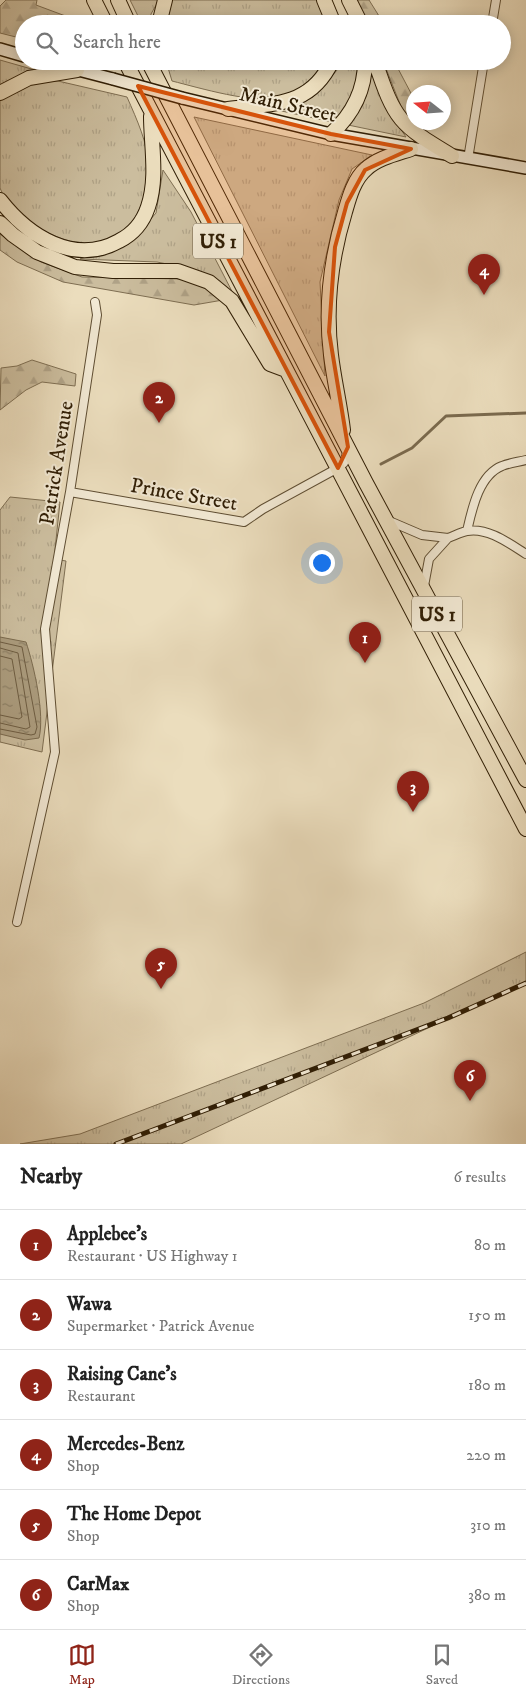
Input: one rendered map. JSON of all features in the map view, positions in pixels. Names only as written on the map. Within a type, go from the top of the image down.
[{"type":"highway","points":[[94,0],[102,15]]},
{"type":"highway","points":[[118,0],[125,15]]},
{"type":"highway","points":[[161,15],[165,0]]},
{"type":"highway","points":[[324,0],[330,15]]},
{"type":"highway","points":[[349,0],[356,15]]},
{"type":"highway","points":[[0,93],[29,78],[77,70]]},
{"type":"highway","name":"US 1","points":[[130,70],[526,829]]},
{"type":"highway","name":"US 1","points":[[153,70],[346,444],[526,780]]},
{"type":"highway","points":[[158,70],[159,82]]},
{"type":"highway","points":[[228,109],[273,104],[298,98],[322,79],[327,70]]},
{"type":"highway","points":[[331,134],[343,123],[358,100],[364,70]]},
{"type":"highway","points":[[378,70],[390,103],[398,116],[414,132],[452,156]]},
{"type":"highway","points":[[0,200],[34,233],[67,249],[87,251],[100,249],[124,238],[141,222],[152,197],[154,172],[151,112]]},
{"type":"highway","points":[[346,444],[329,332],[330,287],[335,247],[348,203],[359,178],[365,170],[374,163],[411,149]]},
{"type":"highway","points":[[0,223],[37,252],[75,268],[113,271],[178,272],[209,282],[232,301],[270,364],[286,370]]},
{"type":"main road","points":[[0,49],[15,53]]},
{"type":"main road","name":"Main Street","points":[[77,70],[331,134],[526,168]]},
{"type":"street","points":[[494,15],[496,0]]},
{"type":"street","points":[[468,159],[483,70]]},
{"type":"street","name":"Patrick Avenue","points":[[17,922],[55,752],[45,629],[70,492],[97,315],[95,302]]},
{"type":"street","points":[[338,468],[344,462],[346,444]]},
{"type":"street","points":[[467,531],[474,502],[489,476],[502,466],[526,460]]},
{"type":"street","name":"Prince Street","points":[[70,492],[244,522],[263,509],[338,468]]},
{"type":"street","points":[[386,519],[422,534],[448,538]]},
{"type":"street","points":[[424,591],[425,573],[429,559],[448,538],[467,531],[482,532],[503,539],[526,554]]},
{"type":"highlighted area","points":[[138,86],[331,134],[411,149],[365,170],[347,203],[335,247],[329,332],[348,447],[338,468],[309,416]]},
{"type":"green space","points":[[6,0],[37,0],[36,5],[63,15],[15,15],[15,37],[0,33],[0,6]]},
{"type":"green space","points":[[130,0],[159,0],[151,15],[138,15]]},
{"type":"green space","points":[[172,0],[316,0],[321,5],[325,15],[168,15]]},
{"type":"green space","points":[[356,0],[369,0],[378,15],[363,15]]},
{"type":"green space","points":[[0,60],[15,64],[15,70],[42,72],[22,75],[0,86]]},
{"type":"green space","points":[[169,70],[318,70],[295,93],[282,98],[270,99],[242,97],[172,81]]},
{"type":"green space","points":[[337,70],[360,70],[348,106],[332,122],[277,110],[313,97]]},
{"type":"green space","points":[[370,70],[374,70],[384,104],[406,137],[348,125],[366,97]]},
{"type":"green space","points":[[387,70],[399,70],[407,85],[406,113],[402,109]]},
{"type":"green space","points":[[38,81],[58,81],[127,97],[144,141],[149,172],[138,213],[126,228],[111,238],[94,243],[76,242],[57,237],[39,227],[22,214],[4,196],[0,188],[0,101],[10,92]]},
{"type":"green space","points":[[194,117],[372,155],[352,169],[339,200],[320,282],[325,376]]},
{"type":"green space","points":[[163,170],[191,212],[237,301],[187,268],[157,262],[80,259],[129,244],[156,213]]},
{"type":"green space","points":[[0,234],[41,262],[82,277],[183,279],[209,290],[223,300],[194,305],[63,282],[17,262],[0,250]]},
{"type":"green space","points":[[32,360],[76,374],[75,386],[42,382],[26,390],[0,410],[1,368],[17,366]]},
{"type":"green space","points":[[10,497],[60,502],[54,559],[66,561],[42,752],[0,742],[0,510]]},
{"type":"green space","points":[[526,952],[526,982],[181,1144],[20,1144],[80,1134],[424,1003]]},
{"type":"water","points":[[0,637],[26,642],[40,703],[39,738],[25,740],[0,734]]},
{"type":"waterway","points":[[381,464],[412,448],[446,416],[526,413]]},
{"type":"railway","points":[[116,1144],[448,1018],[526,983]]},
{"type":"place","name":"Mercedes-Benz","points":[[484,295]]},
{"type":"place","name":"Wawa","points":[[159,423]]},
{"type":"place","name":"Applebee's","points":[[365,663]]},
{"type":"place","name":"Raising Cane's","points":[[413,812]]},
{"type":"place","name":"The Home Depot","points":[[161,989]]},
{"type":"place","name":"CarMax","points":[[470,1101]]}]
